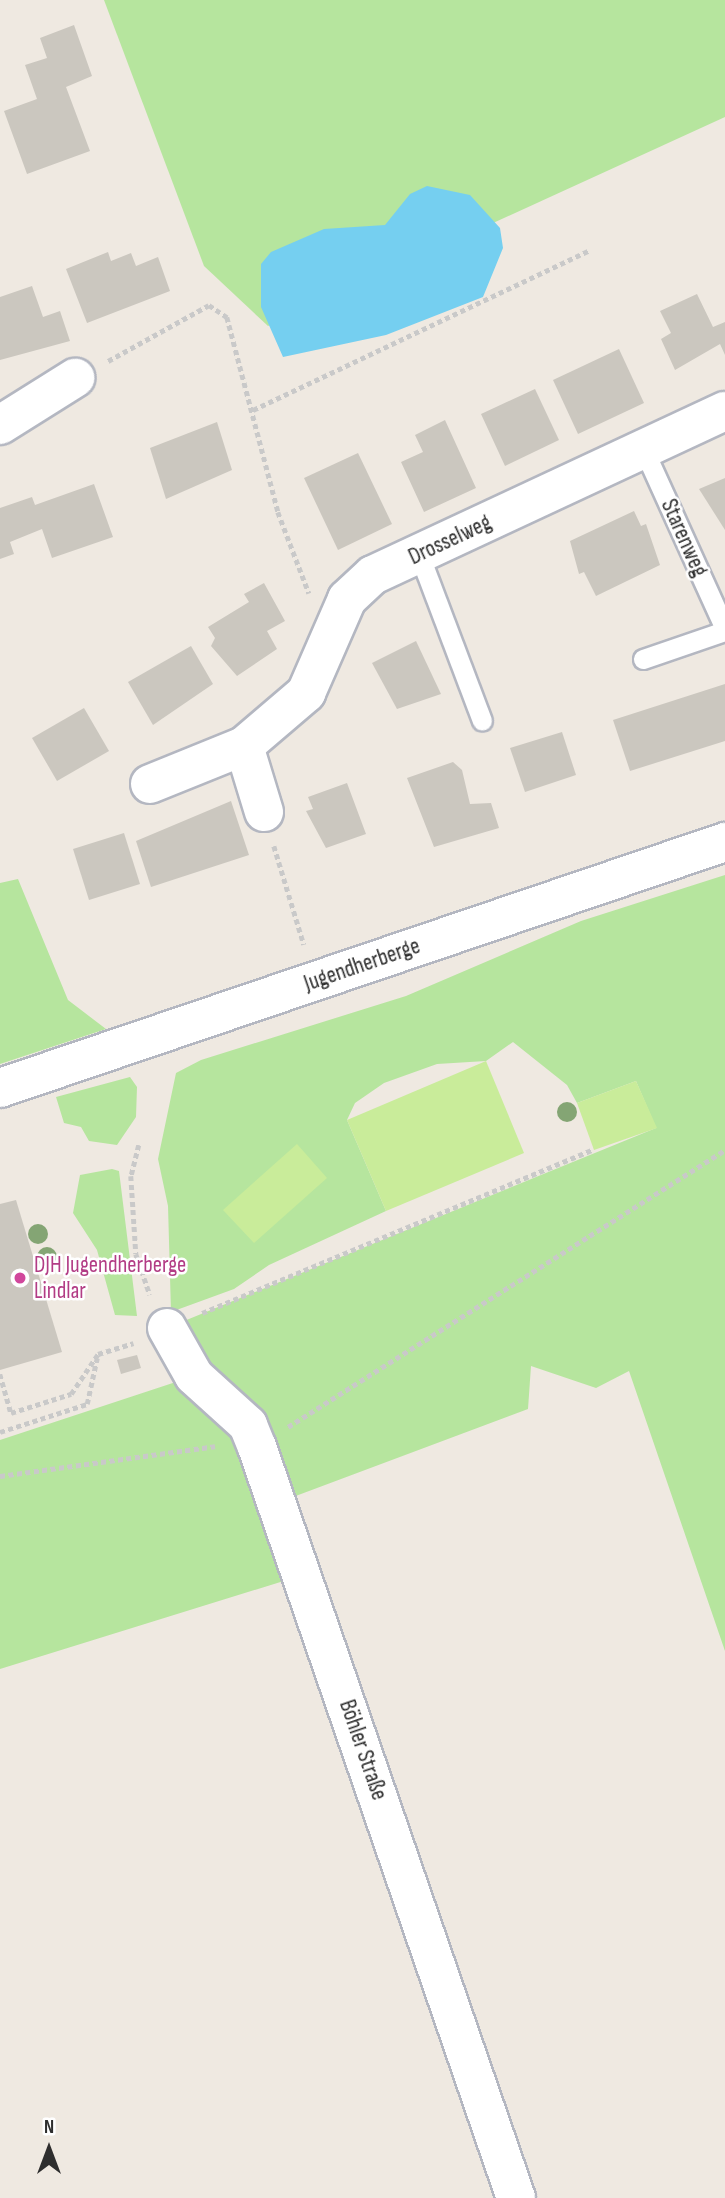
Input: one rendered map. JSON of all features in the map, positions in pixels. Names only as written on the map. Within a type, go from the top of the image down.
[{"type":"street","points":[[0,425],[75,378]]},
{"type":"street","name":"Drosselweg","points":[[150,785],[244,746],[306,693],[347,599],[373,575],[725,411]]},
{"type":"street","points":[[244,746],[264,812]]},
{"type":"street","name":"Jugendherberge","points":[[0,1088],[725,842]]},
{"type":"street","name":"Böhler Straße","points":[[167,1328],[194,1376],[248,1425],[257,1447],[516,2198]]},
{"type":"lane","name":"Starenweg","points":[[642,659],[725,630],[643,448]]},
{"type":"lane","points":[[419,554],[482,721]]},
{"type":"path","points":[[253,410],[590,250]]},
{"type":"path","points":[[75,378],[209,305],[227,317],[278,512],[328,643]]},
{"type":"path","points":[[264,812],[315,980]]},
{"type":"path","points":[[139,1145],[131,1175],[136,1254],[167,1328]]},
{"type":"path","points":[[0,1374],[11,1413],[71,1394],[98,1354],[167,1328],[591,1150]]},
{"type":"path","points":[[0,1476],[220,1446],[257,1447],[725,1150]]},
{"type":"path","points":[[0,1432],[87,1404],[98,1354]]},
{"type":"green space","points":[[104,0],[725,0],[725,117],[268,326],[204,266]]},
{"type":"green space","points":[[725,875],[725,1651],[629,1371],[596,1388],[531,1366],[528,1409],[285,1500],[303,1575],[0,1669],[0,1440],[194,1376],[167,1328],[656,1128],[636,1081],[577,1103],[567,1085],[513,1042],[486,1061],[437,1064],[384,1083],[355,1103],[347,1120],[386,1211],[269,1265],[234,1289],[171,1312],[168,1206],[158,1159],[176,1073],[201,1060],[406,996],[581,921]]},
{"type":"green space","points":[[18,879],[68,1000],[106,1029],[0,1064],[0,883]]},
{"type":"green space","points":[[486,1061],[524,1153],[386,1211],[347,1120]]},
{"type":"green space","points":[[130,1077],[137,1087],[136,1117],[117,1145],[89,1141],[81,1127],[64,1123],[56,1097]]},
{"type":"green space","points":[[636,1081],[657,1128],[594,1150],[577,1103]]},
{"type":"green space","points":[[297,1144],[327,1178],[254,1243],[223,1210]]},
{"type":"green space","points":[[112,1169],[119,1171],[137,1316],[115,1315],[97,1250],[73,1213],[80,1175]]},
{"type":"water","points":[[427,186],[470,195],[500,228],[503,248],[483,297],[386,335],[283,357],[261,307],[261,264],[271,252],[324,229],[385,225],[410,194]]},
{"type":"building","points":[[74,25],[92,76],[66,87],[90,151],[27,174],[4,111],[37,99],[25,65],[47,58],[40,38]]},
{"type":"building","points":[[108,252],[111,261],[131,253],[136,266],[158,257],[170,291],[87,323],[66,269]]},
{"type":"building","points":[[32,286],[43,317],[60,311],[70,341],[0,360],[0,297]]},
{"type":"building","points":[[697,294],[713,327],[725,322],[725,355],[720,344],[675,370],[661,339],[671,333],[660,311]]},
{"type":"building","points":[[619,349],[644,403],[578,434],[553,380]]},
{"type":"building","points":[[535,389],[559,440],[505,466],[481,414]]},
{"type":"building","points":[[445,420],[476,488],[424,512],[401,462],[423,452],[415,435]]},
{"type":"building","points":[[217,422],[232,470],[166,499],[150,448]]},
{"type":"building","points":[[358,453],[392,524],[338,550],[304,478]]},
{"type":"building","points":[[725,478],[725,530],[699,489]]},
{"type":"building","points":[[94,484],[113,537],[52,558],[42,529],[10,542],[14,554],[0,559],[0,508],[32,497],[35,505]]},
{"type":"building","points":[[634,511],[641,526],[646,524],[660,565],[596,596],[584,572],[579,574],[570,541]]},
{"type":"building","points":[[264,583],[285,621],[267,631],[277,649],[237,676],[211,646],[215,638],[208,627],[249,602],[244,594]]},
{"type":"building","points":[[416,641],[441,694],[397,709],[372,663]]},
{"type":"building","points":[[191,646],[213,684],[153,725],[128,682]]},
{"type":"building","points":[[725,684],[725,741],[630,771],[613,720]]},
{"type":"building","points":[[84,708],[109,751],[57,781],[32,738]]},
{"type":"building","points":[[562,732],[576,775],[525,792],[510,748]]},
{"type":"building","points":[[453,762],[462,770],[470,804],[491,803],[499,828],[434,847],[407,778]]},
{"type":"building","points":[[347,783],[366,834],[326,848],[306,811],[313,809],[308,797]]},
{"type":"building","points":[[231,801],[249,855],[151,887],[136,841]]},
{"type":"building","points":[[124,833],[140,884],[89,900],[73,849]]},
{"type":"building","name":"DJH Jugendherberge Lindlar","points":[[16,1200],[62,1352],[0,1370],[0,1204]]},
{"type":"building","points":[[137,1355],[141,1368],[121,1374],[117,1360]]},
{"type":"place","name":"DJH Jugendherberge Lindlar","points":[[20,1278]]}]
